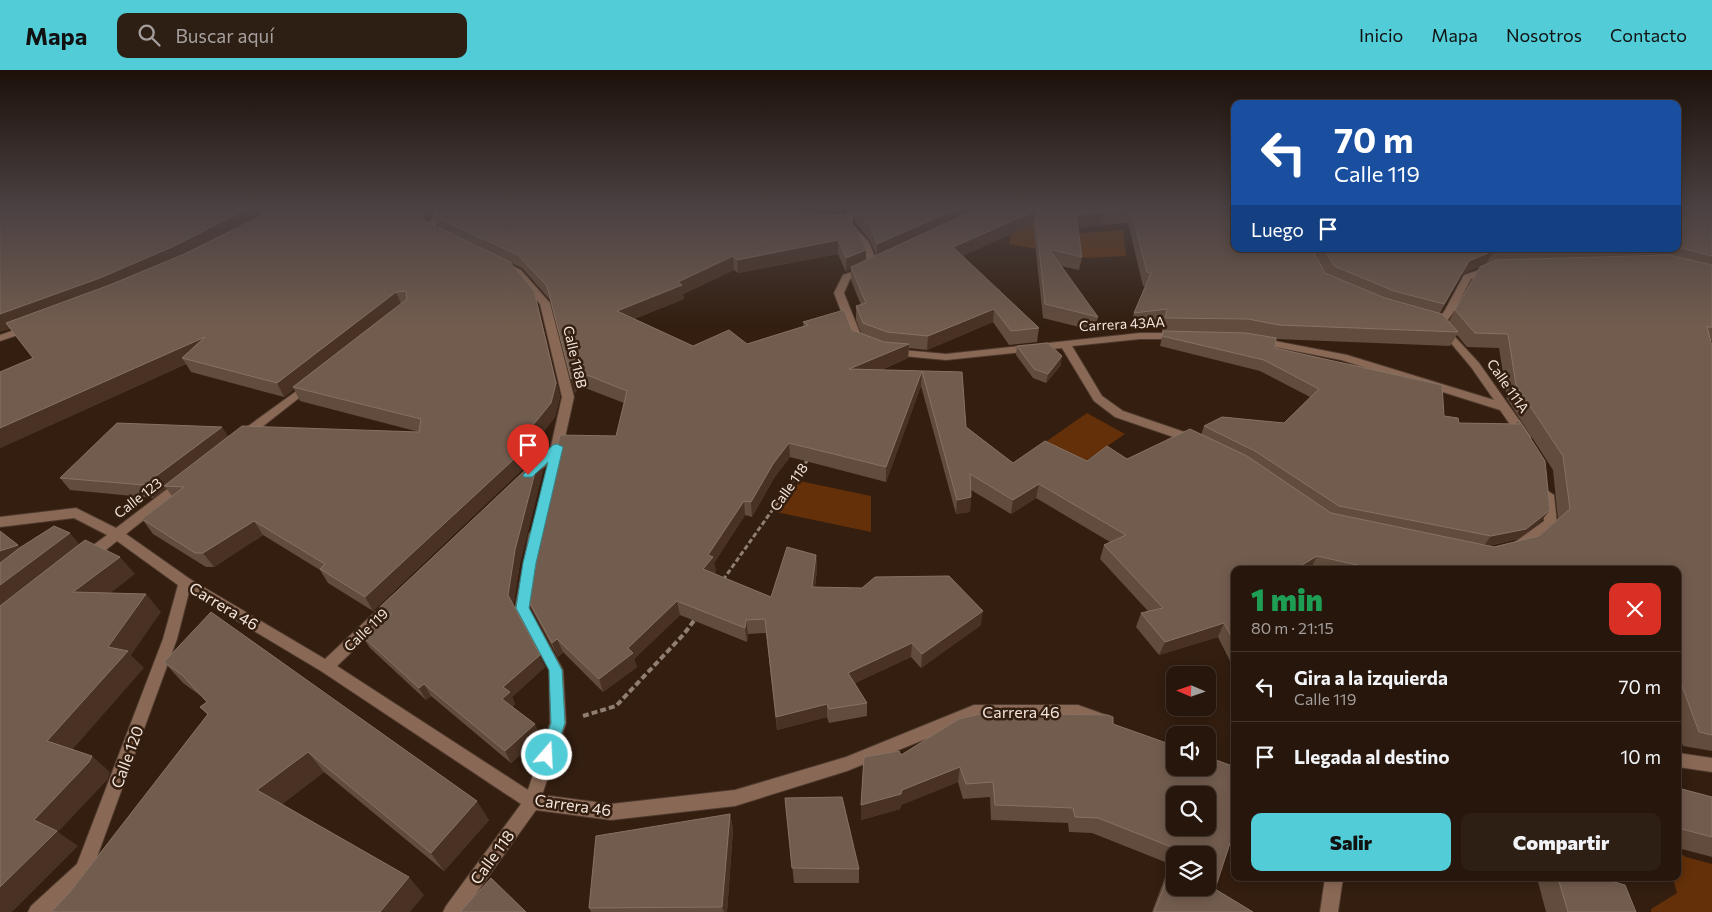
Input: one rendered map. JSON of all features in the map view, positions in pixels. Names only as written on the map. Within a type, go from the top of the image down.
[{"type":"street","name":"Carrera 43AA","points":[[867,247],[877,263],[846,277],[839,293],[857,340],[879,350],[946,357],[1140,336],[1186,336]]},
{"type":"street","name":"Calle 118B","points":[[493,260],[518,272],[545,303],[568,396],[552,466]]},
{"type":"street","points":[[1425,320],[1440,324],[1450,310],[1467,277],[1486,269],[1506,269]]},
{"type":"street","name":"Calle 111A","points":[[1440,324],[1475,365],[1531,448]]},
{"type":"street","points":[[0,338],[36,325]]},
{"type":"street","points":[[1252,340],[1343,357],[1504,407]]},
{"type":"street","points":[[1065,343],[1098,398],[1119,414],[1205,445]]},
{"type":"street","points":[[231,446],[323,374]]},
{"type":"street","points":[[521,482],[557,447]]},
{"type":"street","name":"Calle 123","points":[[78,565],[192,476]]},
{"type":"street","points":[[1507,548],[1523,545],[1552,523],[1546,480]]},
{"type":"street","name":"Carrera 46","points":[[0,522],[76,514],[116,534],[185,583],[326,667],[532,802],[611,812],[735,798],[847,764],[974,712],[1078,712],[1113,726]]},
{"type":"street","points":[[532,802],[558,723],[556,670],[522,608],[539,524]]},
{"type":"street","name":"Calle 120","points":[[37,912],[84,870],[170,639],[185,583]]},
{"type":"street","name":"Calle 119","points":[[326,667],[406,592]]},
{"type":"street","points":[[1681,760],[1712,765]]},
{"type":"street","name":"Calle 118","points":[[452,912],[532,802]]},
{"type":"street","points":[[1329,912],[1334,881]]},
{"type":"path","name":"Calle 118","points":[[719,586],[810,456]]},
{"type":"path","points":[[558,723],[616,706],[684,634],[702,610]]},
{"type":"shaded area","points":[[1027,247],[1125,247],[1126,256],[1086,258]]},
{"type":"shaded area","points":[[1087,413],[1125,434],[1078,466],[1037,448]]},
{"type":"shaded area","points":[[800,481],[871,496],[871,532],[776,512]]},
{"type":"shaded area","points":[[1681,854],[1712,864],[1712,912],[1651,912],[1651,909],[1677,893],[1674,881],[1681,881]]},
{"type":"building","points":[[0,247],[171,247],[100,278],[0,314]]},
{"type":"building","points":[[198,247],[480,247],[510,262],[534,291],[556,383],[551,403],[525,435],[540,435],[365,597],[320,569],[325,564],[254,521],[203,553],[195,553],[142,519],[184,487],[164,486],[242,426],[419,432],[421,419],[293,387],[407,299],[406,291],[396,292],[277,383],[182,358],[205,337],[0,428],[0,372],[33,358],[6,323],[107,286]]},
{"type":"building","points":[[501,247],[801,247],[737,260],[733,256],[678,282],[682,285],[617,311],[693,346],[729,330],[747,344],[808,325],[803,322],[844,310],[852,330],[884,342],[909,344],[849,369],[962,372],[966,427],[1013,463],[1045,441],[1087,461],[1107,446],[1127,459],[1190,429],[1247,456],[1331,513],[1494,547],[1539,536],[1570,509],[1563,456],[1516,385],[1508,334],[1475,333],[1455,310],[1480,267],[1496,260],[1669,255],[1712,265],[1712,327],[1707,327],[1712,346],[1712,735],[1699,732],[1681,683],[1681,566],[1362,566],[1317,556],[1301,566],[1231,566],[1231,636],[1224,623],[1165,642],[1141,613],[1163,608],[1104,545],[1126,535],[1039,484],[1013,500],[970,474],[971,497],[957,500],[922,371],[886,467],[789,443],[773,464],[751,502],[744,501],[708,555],[713,557],[703,569],[771,597],[787,547],[816,555],[812,587],[862,588],[875,577],[949,576],[983,611],[922,654],[912,643],[848,673],[867,703],[829,709],[827,704],[776,717],[765,619],[746,620],[745,628],[677,601],[628,648],[633,653],[599,679],[557,639],[552,643],[525,594],[533,549],[560,435],[616,436],[627,391],[577,371],[571,379],[547,286],[518,255]]},
{"type":"building","points":[[841,247],[865,247],[866,250],[846,258]]},
{"type":"building","points":[[894,247],[953,247],[1039,328],[1011,331],[994,309],[928,336],[887,332],[863,323],[856,306],[866,303],[851,267]]},
{"type":"building","points":[[1039,247],[1081,247],[1082,257],[1049,249],[1098,317],[1045,304]]},
{"type":"building","points":[[1141,247],[1231,247],[1231,252],[1314,252],[1325,273],[1385,298],[1442,314],[1458,332],[1279,325],[1248,319],[1165,318],[1167,309],[1134,313],[1151,273],[1147,272]]},
{"type":"building","points":[[1681,247],[1712,247],[1712,256],[1681,248]]},
{"type":"building","points":[[1326,252],[1491,252],[1469,261],[1444,304],[1394,291],[1334,266]]},
{"type":"building","points":[[1163,331],[1246,333],[1276,338],[1275,348],[1442,385],[1444,416],[1458,418],[1459,423],[1519,424],[1519,420],[1545,461],[1550,510],[1526,529],[1491,536],[1339,506],[1255,451],[1204,426],[1222,417],[1284,423],[1319,389],[1264,360],[1162,336]]},
{"type":"building","points":[[1048,343],[1062,356],[1048,374],[1034,369],[1017,346]]},
{"type":"building","points":[[117,423],[222,427],[144,485],[60,478]]},
{"type":"building","points":[[539,457],[515,550],[508,595],[540,655],[503,687],[510,692],[502,699],[535,724],[505,751],[424,684],[419,688],[362,636],[392,614],[380,607]]},
{"type":"building","points":[[54,526],[70,533],[0,585],[0,563]]},
{"type":"building","points":[[0,531],[18,545],[0,551]]},
{"type":"building","points":[[85,540],[120,557],[73,592],[146,594],[108,647],[128,651],[47,741],[92,756],[89,762],[34,820],[57,831],[0,887],[0,606]]},
{"type":"building","points":[[211,612],[477,801],[431,853],[308,752],[257,790],[409,877],[380,912],[51,912],[70,892],[208,714],[200,707],[207,702],[182,675],[164,662]]},
{"type":"building","points":[[985,713],[1108,715],[1113,717],[1113,724],[1166,743],[1166,776],[1216,776],[1216,760],[1231,766],[1231,840],[1216,886],[1216,846],[1169,846],[1098,818],[1075,817],[1073,808],[995,805],[993,782],[966,784],[960,767],[902,790],[901,794],[861,805],[864,757],[899,751],[901,755],[959,719]]},
{"type":"building","points":[[1681,789],[1712,797],[1712,837],[1681,829]]},
{"type":"building","points":[[842,797],[859,869],[792,868],[785,798]]},
{"type":"building","points":[[730,814],[722,907],[589,908],[596,836]]},
{"type":"building","points":[[491,878],[526,912],[460,912]]},
{"type":"building","points":[[1559,881],[1611,881],[1625,885],[1636,912],[1568,912]]},
{"type":"building","points":[[1166,882],[1166,896],[1216,896],[1216,890],[1253,912],[1154,912]]},
{"type":"route","points":[[528,475],[557,447],[530,563],[522,608],[556,670],[558,723],[547,755]]}]
